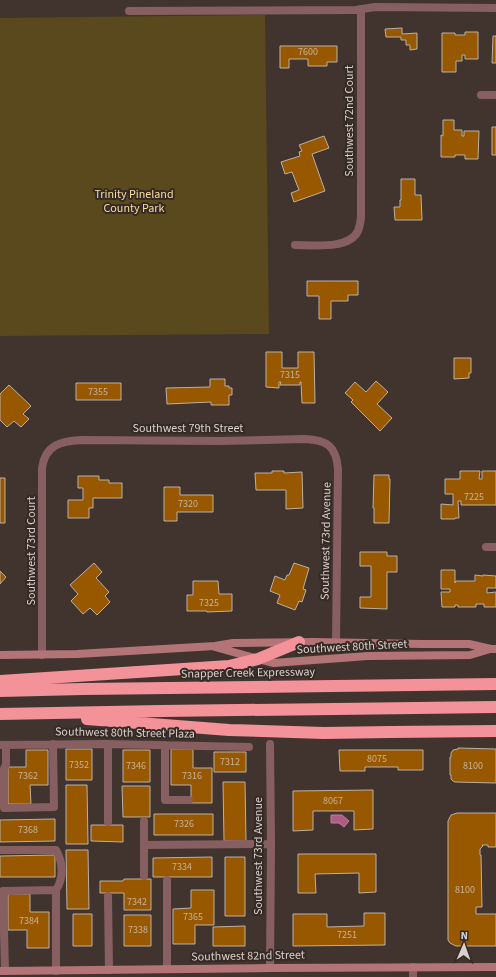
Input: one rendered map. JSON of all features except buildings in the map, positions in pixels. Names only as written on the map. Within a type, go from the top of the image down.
[{"type":"highway","points":[[0,682],[217,668],[238,665],[299,642]]},
{"type":"highway","name":"Snapper Creek Expressway","points":[[0,691],[496,684]]},
{"type":"highway","points":[[0,714],[496,707]]},
{"type":"highway","points":[[18,713],[237,731],[324,733],[496,731]]},
{"type":"street","name":"Southwest 72nd Court","points":[[295,244],[338,244],[349,240],[358,232],[360,224],[358,9],[356,0]]},
{"type":"street","points":[[129,11],[358,9],[375,7],[496,8]]},
{"type":"street","points":[[481,95],[496,95]]},
{"type":"street","name":"Southwest 79th Street","points":[[50,449],[61,443],[81,440],[219,441],[305,439],[317,440],[327,444]]},
{"type":"street","name":"Southwest 73rd Avenue","points":[[327,444],[331,447],[335,454],[338,469],[336,642]]},
{"type":"street","name":"Southwest 73rd Court","points":[[42,655],[42,468],[45,456],[50,449]]},
{"type":"street","points":[[486,547],[496,547]]},
{"type":"street","name":"Southwest 80th Street","points":[[0,655],[77,654],[215,646],[233,643],[299,642],[469,644],[494,649]]},
{"type":"street","name":"Southwest 80th Street","points":[[215,646],[268,662],[282,663],[368,656],[470,655],[494,649]]},
{"type":"street","points":[[3,745],[6,764],[4,769],[4,808],[54,807],[53,744]]},
{"type":"street","points":[[108,744],[108,822]]},
{"type":"street","name":"Southwest 80th Street Plaza","points":[[3,745],[108,744],[249,747]]},
{"type":"street","name":"Southwest 73rd Avenue","points":[[270,744],[270,968]]},
{"type":"street","points":[[165,745],[165,800],[189,800]]},
{"type":"street","points":[[144,821],[144,876]]},
{"type":"street","points":[[144,845],[271,844]]},
{"type":"street","points":[[0,850],[56,850],[61,870],[61,881],[56,890],[56,971]]},
{"type":"street","points":[[167,880],[167,970]]},
{"type":"street","points":[[3,971],[3,891],[56,890]]},
{"type":"street","points":[[108,896],[109,970]]},
{"type":"street","points":[[413,967],[413,977]]},
{"type":"street","name":"Southwest 82nd Street","points":[[3,971],[496,967]]},
{"type":"green space","name":"Trinity Pineland County Park","points":[[265,15],[269,334],[0,336],[0,18]]},
{"type":"shaded area","points":[[331,815],[342,815],[349,821],[344,827],[339,823],[331,823]]}]
